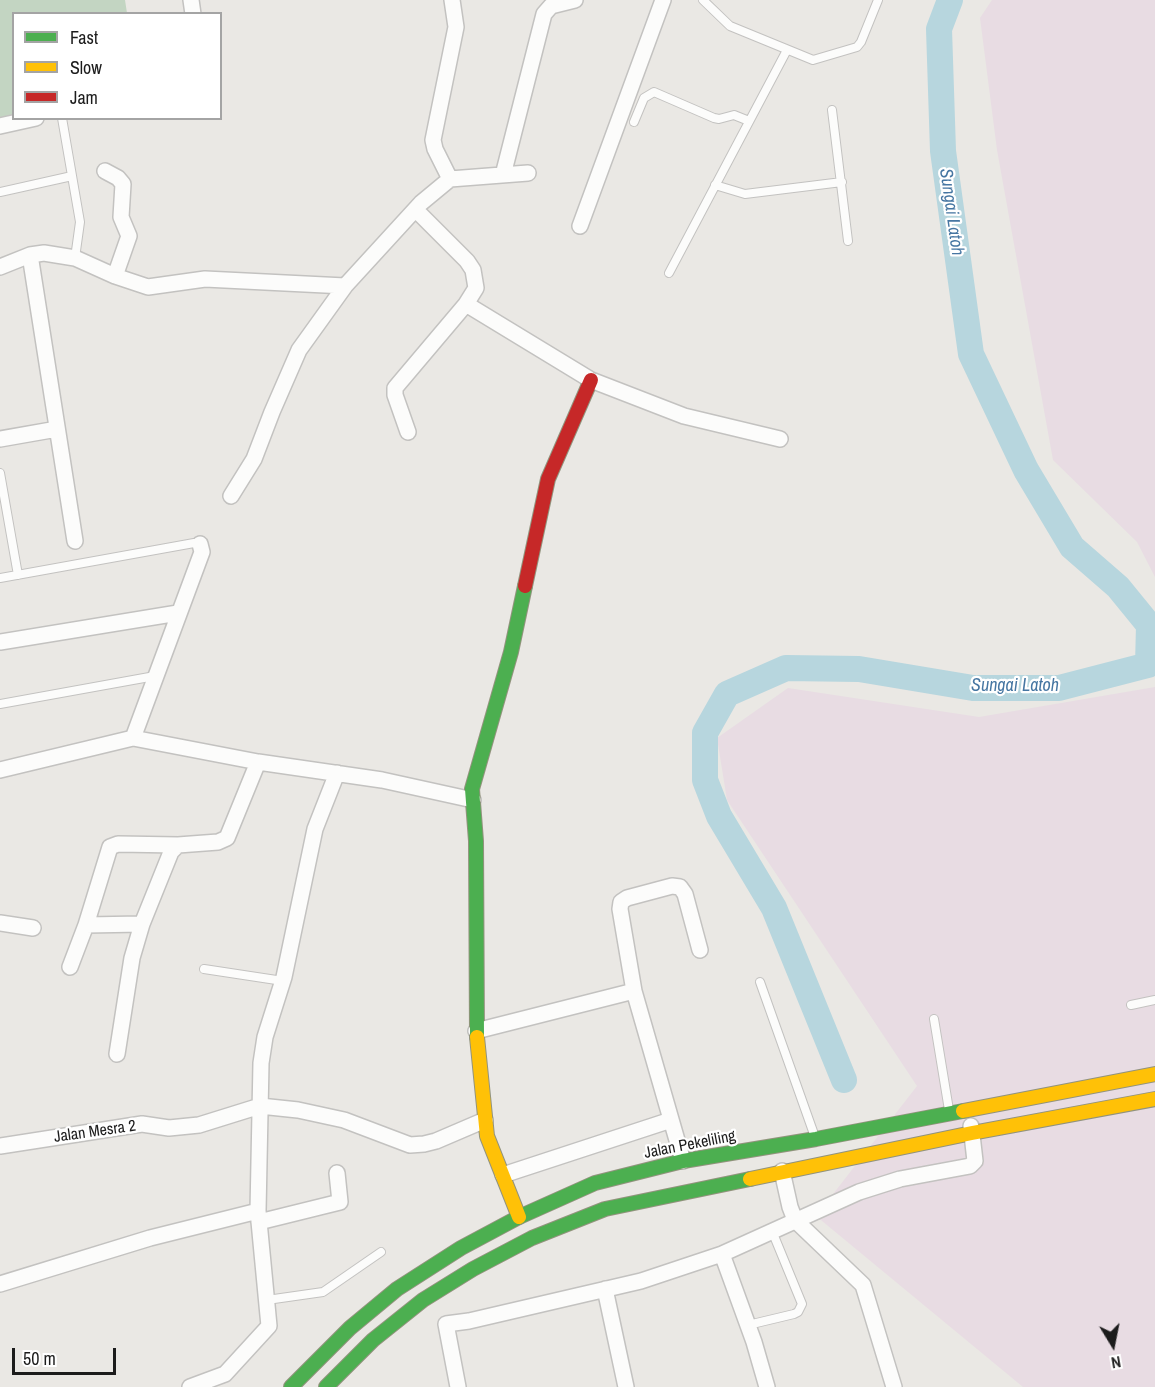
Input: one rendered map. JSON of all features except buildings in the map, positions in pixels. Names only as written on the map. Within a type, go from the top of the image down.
[{"type":"main road","points":[[519,1217],[487,1136],[485,1120],[476,1031],[476,841],[472,789],[511,652],[548,479],[591,380]]},
{"type":"main road","name":"Jalan Pekeliling","points":[[291,1387],[350,1328],[397,1289],[461,1248],[519,1217],[595,1183],[683,1161],[968,1111],[1155,1074]]},
{"type":"main road","points":[[326,1387],[373,1340],[409,1309],[473,1269],[531,1238],[604,1209],[972,1133],[1155,1099]]},
{"type":"street","points":[[450,178],[433,140],[456,27],[452,0]]},
{"type":"street","points":[[503,175],[544,14],[551,6],[575,0]]},
{"type":"street","points":[[580,226],[663,0]]},
{"type":"street","points":[[0,126],[27,120]]},
{"type":"street","points":[[105,171],[118,178],[123,184],[121,217],[129,236],[115,276]]},
{"type":"street","points":[[231,496],[254,459],[300,350],[345,286],[426,198],[450,178],[528,173]]},
{"type":"street","points":[[408,432],[394,395],[395,388],[466,304],[476,288],[474,273],[467,261],[416,210]]},
{"type":"street","points":[[0,267],[30,255],[44,253],[75,258],[115,276],[148,287],[205,279],[345,286]]},
{"type":"street","points":[[30,255],[75,541]]},
{"type":"street","points":[[466,304],[591,380],[684,416],[780,439]]},
{"type":"street","points":[[0,439],[57,429]]},
{"type":"street","points":[[133,738],[202,552],[200,544]]},
{"type":"street","points":[[0,642],[178,613]]},
{"type":"street","points":[[0,770],[133,738],[258,762],[382,780],[473,800]]},
{"type":"street","points":[[70,968],[110,847],[118,844],[178,845],[218,842],[227,838],[258,762]]},
{"type":"street","points":[[190,1387],[225,1374],[268,1329],[270,1322],[258,1217],[261,1063],[266,1037],[283,981],[315,829],[338,773]]},
{"type":"street","points":[[117,1054],[132,958],[142,924],[171,852],[178,845]]},
{"type":"street","points":[[683,1161],[634,991],[620,909],[624,899],[672,886],[680,887],[685,894],[700,950]]},
{"type":"street","points":[[0,923],[33,928]]},
{"type":"street","points":[[86,925],[142,924]]},
{"type":"street","points":[[476,1031],[634,991]]},
{"type":"street","points":[[260,1106],[298,1110],[344,1120],[410,1145],[424,1144],[485,1120]]},
{"type":"street","name":"Jalan Mesra 2","points":[[0,1146],[142,1124],[169,1128],[199,1125],[260,1106]]},
{"type":"street","points":[[458,1387],[446,1324],[469,1321],[640,1281],[722,1254],[859,1192],[900,1179],[970,1166],[975,1161],[968,1111]]},
{"type":"street","points":[[503,1174],[671,1120]]},
{"type":"street","points":[[782,1171],[795,1220],[863,1285],[894,1387]]},
{"type":"street","points":[[0,1284],[150,1238],[340,1202],[337,1173]]},
{"type":"street","points":[[722,1254],[748,1325],[767,1387]]},
{"type":"street","points":[[605,1289],[626,1387]]},
{"type":"lane","points":[[703,0],[730,26],[813,60],[857,47],[878,0]]},
{"type":"lane","points":[[669,273],[787,50]]},
{"type":"lane","points":[[634,122],[644,98],[654,92],[714,118],[734,115],[749,121]]},
{"type":"lane","points":[[832,110],[848,241]]},
{"type":"lane","points":[[62,120],[80,222],[75,258]]},
{"type":"lane","points":[[0,192],[72,176]]},
{"type":"lane","points":[[715,185],[745,195],[842,182]]},
{"type":"lane","points":[[0,473],[18,575]]},
{"type":"lane","points":[[0,578],[194,543],[200,544]]},
{"type":"lane","points":[[0,704],[155,676]]},
{"type":"lane","points":[[204,969],[283,981]]},
{"type":"lane","points":[[760,982],[816,1139]]},
{"type":"lane","points":[[1131,1005],[1155,1000]]},
{"type":"lane","points":[[934,1019],[950,1114]]},
{"type":"lane","points":[[748,1325],[794,1314],[798,1312],[802,1304],[772,1231]]},
{"type":"lane","points":[[267,1300],[323,1293],[381,1252]]},
{"type":"shaded area","points":[[992,0],[1155,0],[1155,577],[1137,542],[1053,460],[997,150],[980,18]]},
{"type":"shaded area","points":[[1155,687],[1155,1387],[1023,1387],[816,1216],[917,1086],[727,800],[717,738],[788,688],[979,717]]},
{"type":"green space","points":[[0,0],[125,0],[127,12],[12,12],[12,117],[0,120]]},
{"type":"waterway","name":"Sungai Latoh","points":[[844,1080],[774,908],[719,816],[705,780],[705,733],[727,694],[786,668],[859,669],[973,688],[1059,688],[1148,665],[1149,625],[1118,587],[1072,547],[1026,470],[971,354],[943,151],[939,29],[950,0]]},
{"type":"traffic: fast","points":[[477,1037],[476,841],[472,789],[511,652],[525,586]]},
{"type":"traffic: fast","points":[[291,1387],[350,1328],[397,1289],[461,1248],[519,1217],[595,1183],[683,1161],[963,1111]]},
{"type":"traffic: fast","points":[[326,1387],[373,1340],[423,1300],[473,1269],[532,1238],[605,1209],[750,1179]]},
{"type":"traffic: slow","points":[[477,1037],[487,1136],[519,1217]]},
{"type":"traffic: slow","points":[[963,1111],[1155,1074]]},
{"type":"traffic: slow","points":[[750,1179],[972,1133],[1155,1099]]},
{"type":"traffic: jam","points":[[525,586],[548,479],[591,380]]}]
